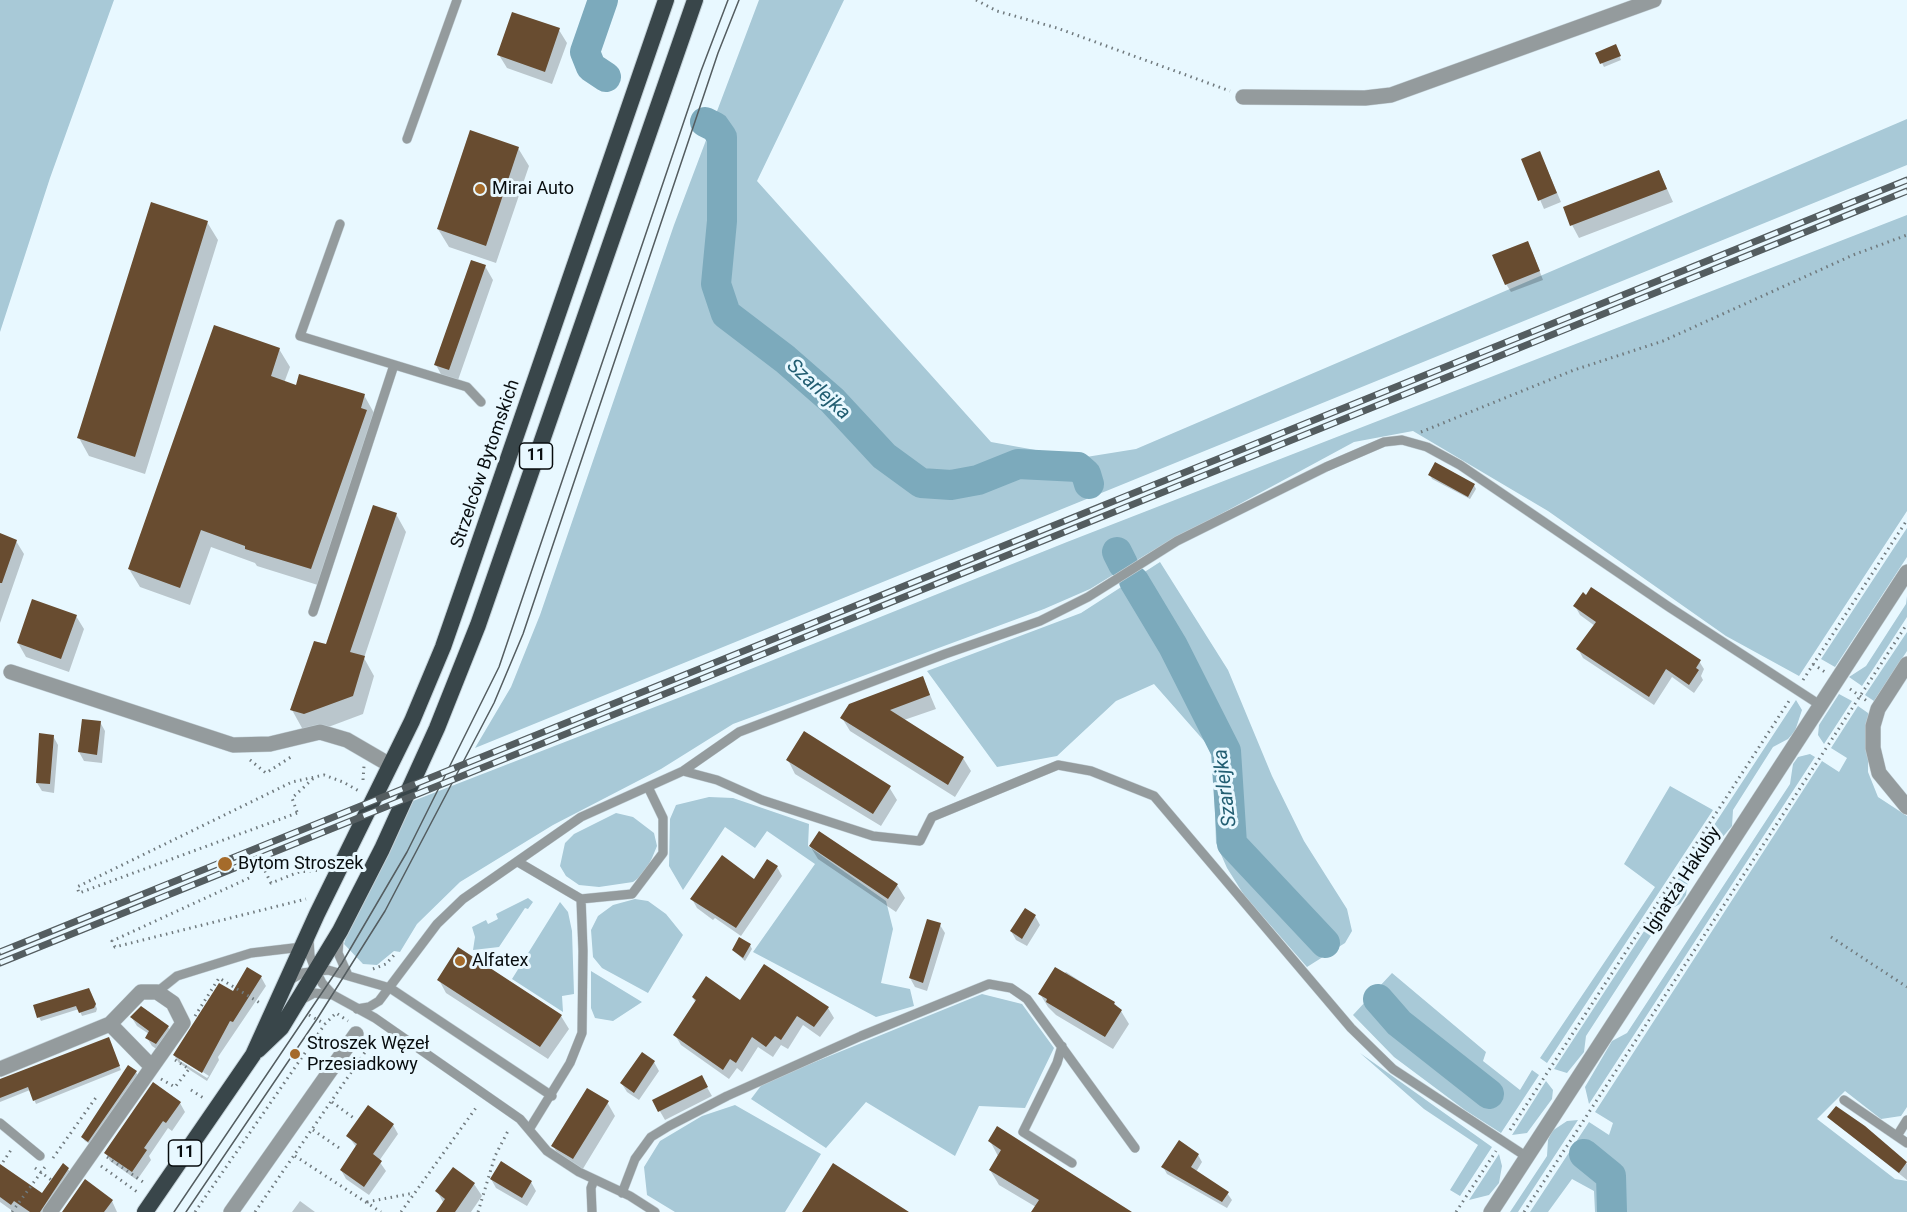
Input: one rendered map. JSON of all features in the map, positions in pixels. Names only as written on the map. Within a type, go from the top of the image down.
[{"type":"highway","name":"Strzelców Bytomskich","points":[[145,1212],[254,1055],[282,988],[390,765],[443,647],[666,0]]},
{"type":"highway","name":"11","points":[[254,1055],[303,1009],[316,971],[340,931],[382,849],[437,728],[478,625],[695,0]]},
{"type":"street","points":[[1243,97],[1365,98],[1390,95],[1654,0]]},
{"type":"street","name":"Ignatza Hakuby","points":[[1491,1212],[1907,572]]},
{"type":"street","points":[[1907,664],[1878,709],[1873,737],[1880,773],[1907,807]]},
{"type":"street","points":[[11,672],[233,745],[270,744],[320,732],[347,740],[390,765]]},
{"type":"street","points":[[0,1069],[110,1024],[141,992],[157,992],[173,1004],[183,1023],[154,1071],[50,1212]]},
{"type":"street","points":[[110,1024],[154,1071]]},
{"type":"street","points":[[231,1212],[356,1034]]},
{"type":"lane","points":[[407,138],[457,0]]},
{"type":"lane","points":[[340,224],[300,336],[467,387],[481,402]]},
{"type":"lane","points":[[314,612],[394,365]]},
{"type":"lane","points":[[357,1009],[369,1007],[379,1001],[437,924],[463,898],[581,817],[683,771],[739,732],[1040,621],[1088,597],[1177,542],[1269,494],[1368,448],[1402,440],[1427,447],[1498,488],[1669,607],[1820,705]]},
{"type":"lane","points":[[683,771],[717,780],[762,800],[873,836],[920,841],[932,817],[1058,765],[1091,771],[1154,796],[1351,1028],[1393,1069],[1527,1157]]},
{"type":"lane","points":[[518,862],[581,899],[632,894],[663,853],[663,818],[648,787]]},
{"type":"lane","points":[[530,1128],[552,1096],[570,1063],[582,1033],[581,899]]},
{"type":"lane","name":"Strzelców Bytomskich","points":[[311,928],[309,943],[316,971]]},
{"type":"lane","points":[[340,931],[338,953],[347,973]]},
{"type":"lane","points":[[157,992],[177,976],[251,953],[302,947]]},
{"type":"lane","points":[[282,988],[302,973],[328,970],[347,973],[357,980],[390,988],[552,1096]]},
{"type":"lane","points":[[316,971],[322,983],[333,995],[375,1018],[512,1113],[530,1128],[547,1152],[655,1212]]},
{"type":"lane","points":[[622,1193],[635,1158],[651,1137],[669,1126],[727,1096],[861,1036],[989,984],[1011,988],[1027,999],[1135,1148]]},
{"type":"lane","points":[[303,1009],[314,993],[333,995]]},
{"type":"lane","points":[[1062,1046],[1057,1063],[1023,1132],[1072,1163]]},
{"type":"lane","points":[[1845,1100],[1907,1143]]},
{"type":"lane","points":[[1897,1136],[1907,1120]]},
{"type":"lane","points":[[0,1123],[40,1155]]},
{"type":"lane","points":[[592,1212],[591,1188],[594,1180]]},
{"type":"path","points":[[976,0],[997,11],[1057,28],[1243,97]]},
{"type":"path","points":[[1402,440],[1574,370],[1663,341],[1852,255],[1907,235]]},
{"type":"path","points":[[1456,1212],[1907,520]]},
{"type":"path","points":[[1524,1212],[1907,624]]},
{"type":"path","points":[[317,775],[292,798],[297,812],[79,893],[76,887],[292,782],[317,775],[343,782],[360,792]]},
{"type":"path","points":[[265,871],[271,883],[299,872],[319,869]]},
{"type":"path","points":[[249,878],[112,941],[115,947],[314,897]]},
{"type":"path","points":[[1831,937],[1907,987]]},
{"type":"path","points":[[365,968],[375,969],[386,964],[396,953]]},
{"type":"path","points":[[194,1017],[219,978],[265,1006]]},
{"type":"path","points":[[303,1009],[325,1024]]},
{"type":"path","points":[[195,1212],[325,1024],[336,1013]]},
{"type":"path","points":[[154,1071],[175,1087],[189,1069],[169,1056]]},
{"type":"path","points":[[191,1090],[205,1099]]},
{"type":"path","points":[[316,1091],[355,1119]]},
{"type":"path","points":[[12,1212],[97,1096]]},
{"type":"path","points":[[401,1212],[478,1105]]},
{"type":"path","points":[[297,1118],[342,1150]]},
{"type":"path","points":[[478,1212],[495,1156],[509,1129]]},
{"type":"path","points":[[279,1144],[381,1212]]},
{"type":"path","points":[[3,1162],[11,1150]]},
{"type":"path","points":[[101,1153],[147,1185]]},
{"type":"path","points":[[98,1163],[140,1195]]},
{"type":"path","points":[[366,1202],[416,1193]]},
{"type":"shaded area","points":[[0,0],[114,0],[50,178],[0,332]]},
{"type":"shaded area","points":[[759,0],[844,0],[757,181],[991,442],[1080,458],[1136,449],[1907,119],[1907,165],[475,748],[511,687],[540,615],[674,225]]},
{"type":"shaded area","points":[[1907,215],[1907,511],[1799,676],[1726,636],[1548,511],[1413,431],[1354,442],[1147,554],[1090,589],[1044,609],[733,724],[661,769],[553,825],[460,882],[417,924],[400,952],[394,951],[377,965],[363,964],[344,944],[348,931],[413,801],[696,691],[1067,542]]},
{"type":"shaded area","points":[[1907,528],[1907,557],[1835,667],[1821,659]]},
{"type":"shaded area","points":[[1160,562],[1228,670],[1272,776],[1304,841],[1347,909],[1352,931],[1345,943],[1307,967],[1244,895],[1227,868],[1216,843],[1213,751],[1154,684],[1116,701],[1057,756],[997,767],[927,671],[1081,613]]},
{"type":"shaded area","points":[[1907,596],[1907,617],[1862,686],[1849,677],[1866,666],[1906,604]]},
{"type":"shaded area","points":[[1907,632],[1907,651],[1874,701],[1865,695]]},
{"type":"shaded area","points":[[1839,694],[1852,701],[1824,744],[1818,735],[1819,725]]},
{"type":"shaded area","points":[[1796,700],[1802,710],[1795,731],[1788,739],[1773,747],[1733,810],[1732,826],[1711,847],[1699,848]]},
{"type":"shaded area","points":[[1858,706],[1868,713],[1868,772],[1878,797],[1907,816],[1907,1107],[1901,1116],[1881,1119],[1845,1091],[1817,1119],[1895,1179],[1907,1181],[1907,1212],[1595,1212],[1594,1191],[1572,1179],[1548,1212],[1530,1212],[1589,1122],[1609,1135],[1613,1123],[1595,1112],[1822,761],[1839,772],[1847,758],[1831,748]]},
{"type":"shaded area","points":[[1810,754],[1815,757],[1589,1104],[1585,1087],[1612,1041],[1627,1033],[1790,784],[1793,764],[1798,757]]},
{"type":"shaded area","points":[[1670,786],[1713,810],[1547,1063],[1540,1058],[1655,887],[1624,864]]},
{"type":"shaded area","points":[[709,797],[733,798],[809,824],[808,846],[886,901],[893,929],[881,983],[910,989],[914,1006],[876,1017],[753,952],[815,864],[767,831],[755,848],[725,827],[683,890],[669,866],[670,819],[676,805]]},
{"type":"shaded area","points":[[616,813],[633,817],[654,833],[657,846],[644,874],[633,882],[599,887],[579,885],[566,876],[560,866],[565,843],[574,834]]},
{"type":"shaded area","points":[[1686,867],[1689,873],[1686,895],[1680,904],[1667,911],[1586,1036],[1584,1052],[1567,1073],[1554,1069]]},
{"type":"shaded area","points":[[528,898],[533,902],[528,909],[525,908],[499,947],[473,950],[475,937],[472,927],[486,920],[488,924],[498,919],[496,914]]},
{"type":"shaded area","points":[[635,899],[648,901],[666,914],[683,935],[648,993],[602,968],[593,957],[591,930],[598,916],[613,905]]},
{"type":"shaded area","points":[[560,902],[568,912],[572,931],[574,994],[562,996],[563,1012],[512,979]]},
{"type":"shaded area","points":[[591,971],[642,1002],[613,1021],[595,1018],[591,1008]]},
{"type":"shaded area","points":[[1392,973],[1486,1052],[1483,1061],[1520,1090],[1532,1070],[1539,1075],[1501,1133],[1465,1110],[1394,1057],[1353,1015]]},
{"type":"shaded area","points":[[982,994],[1022,1004],[1054,1048],[1025,1108],[979,1106],[955,1156],[866,1102],[826,1148],[751,1099],[763,1083]]},
{"type":"shaded area","points":[[1360,1053],[1492,1147],[1460,1196],[1450,1190],[1478,1145],[1424,1109]]},
{"type":"shaded area","points":[[1546,1081],[1553,1090],[1552,1099],[1527,1133],[1512,1135]]},
{"type":"shaded area","points":[[735,1105],[821,1154],[785,1212],[675,1212],[647,1195],[644,1167],[660,1141],[702,1116]]},
{"type":"shaded area","points":[[1578,1120],[1518,1212],[1510,1212],[1547,1156],[1548,1140],[1552,1131],[1567,1121]]},
{"type":"shaded area","points":[[1499,1154],[1502,1166],[1499,1183],[1489,1195],[1469,1200]]},
{"type":"building","points":[[512,12],[560,28],[545,72],[497,55]]},
{"type":"building","points":[[1616,44],[1621,56],[1600,64],[1595,53]]},
{"type":"building","points":[[470,130],[519,147],[486,246],[437,229]]},
{"type":"building","points":[[1540,151],[1557,193],[1538,201],[1521,159]]},
{"type":"building","points":[[1659,170],[1667,189],[1570,226],[1563,207]]},
{"type":"building","points":[[151,202],[208,221],[135,457],[77,438]]},
{"type":"building","points":[[1528,241],[1540,271],[1505,285],[1492,255]]},
{"type":"building","points":[[471,260],[486,265],[449,370],[434,365]]},
{"type":"building","points":[[214,325],[280,348],[271,376],[296,385],[299,374],[365,394],[361,408],[367,410],[311,569],[245,549],[245,546],[201,530],[180,588],[128,569]]},
{"type":"building","points":[[1435,462],[1475,484],[1468,497],[1428,475]]},
{"type":"building","points":[[373,505],[397,513],[350,652],[365,656],[353,696],[304,714],[290,710],[314,641],[326,644]]},
{"type":"building","points":[[0,533],[17,540],[2,583],[0,583]]},
{"type":"building","points":[[1591,587],[1701,660],[1696,668],[1699,670],[1689,685],[1666,669],[1649,697],[1576,649],[1596,622],[1573,606],[1583,592],[1586,595]]},
{"type":"building","points":[[32,599],[77,615],[61,659],[17,643]]},
{"type":"building","points":[[923,676],[930,695],[890,710],[964,757],[948,785],[840,718],[849,704]]},
{"type":"building","points":[[82,719],[101,721],[97,755],[78,752]]},
{"type":"building","points":[[804,731],[891,786],[873,814],[786,760]]},
{"type":"building","points":[[39,733],[54,735],[50,784],[36,783]]},
{"type":"building","points":[[819,831],[898,884],[888,899],[809,846]]},
{"type":"building","points":[[722,855],[754,879],[767,859],[778,866],[736,928],[690,899]]},
{"type":"building","points":[[1025,908],[1036,915],[1022,939],[1010,931]]},
{"type":"building","points":[[927,919],[941,923],[923,983],[909,978]]},
{"type":"building","points":[[739,937],[751,944],[743,958],[732,950]]},
{"type":"building","points":[[458,947],[562,1015],[540,1047],[437,980]]},
{"type":"building","points":[[764,964],[829,1007],[814,1027],[797,1016],[781,1040],[775,1036],[766,1047],[752,1037],[736,1063],[730,1059],[723,1070],[673,1035],[696,1000],[692,997],[706,976],[740,1000]]},
{"type":"building","points":[[247,967],[262,976],[233,1022],[230,1021],[202,1073],[173,1055],[219,983],[233,991]]},
{"type":"building","points":[[1055,967],[1115,1002],[1114,1004],[1122,1010],[1105,1037],[1046,1002],[1047,999],[1038,994]]},
{"type":"building","points":[[89,988],[96,1004],[94,1008],[79,1013],[76,1006],[37,1018],[33,1005]]},
{"type":"building","points":[[141,1006],[169,1026],[156,1044],[145,1038],[149,1031],[130,1017]]},
{"type":"building","points":[[109,1037],[120,1066],[33,1101],[28,1087],[0,1098],[0,1079]]},
{"type":"building","points":[[642,1052],[655,1061],[634,1093],[620,1083]]},
{"type":"building","points":[[128,1065],[137,1071],[88,1142],[81,1137]]},
{"type":"building","points":[[702,1075],[708,1087],[658,1112],[652,1100]]},
{"type":"building","points":[[153,1082],[181,1102],[166,1123],[163,1121],[144,1148],[147,1150],[132,1172],[104,1153]]},
{"type":"building","points":[[587,1088],[609,1101],[573,1159],[551,1146]]},
{"type":"building","points":[[368,1105],[394,1124],[373,1154],[382,1161],[364,1187],[340,1170],[357,1144],[346,1136]]},
{"type":"building","points":[[1836,1106],[1865,1126],[1907,1162],[1899,1173],[1827,1117]]},
{"type":"building","points":[[997,1126],[1132,1212],[1031,1212],[1039,1200],[989,1170],[1001,1150],[988,1141]]},
{"type":"building","points":[[1179,1140],[1199,1154],[1191,1167],[1229,1192],[1222,1202],[1161,1167]]},
{"type":"building","points":[[501,1161],[532,1181],[522,1198],[490,1179]]},
{"type":"building","points":[[63,1163],[69,1168],[40,1212],[30,1212],[14,1201],[11,1205],[0,1197],[0,1164],[42,1193]]},
{"type":"building","points":[[833,1163],[909,1212],[802,1212]]},
{"type":"building","points":[[453,1167],[475,1183],[455,1212],[436,1212],[445,1199],[435,1191]]},
{"type":"building","points":[[85,1179],[113,1200],[104,1212],[62,1212]]},
{"type":"waterway","name":"Szarlejka","points":[[603,0],[585,52],[591,67],[606,77]]},
{"type":"waterway","name":"Szarlejka","points":[[705,122],[715,127],[722,137],[722,221],[716,284],[726,314],[785,359],[832,400],[884,456],[921,483],[951,485],[978,480],[1018,464],[1078,467],[1086,474],[1089,484]]},
{"type":"waterway","name":"Szarlejka","points":[[1117,552],[1123,564]]},
{"type":"waterway","name":"Szarlejka","points":[[1134,581],[1173,646],[1226,751],[1232,844],[1325,943]]},
{"type":"waterway","name":"Szarlejka","points":[[1378,999],[1399,1023],[1489,1094]]},
{"type":"waterway","points":[[1451,1065],[1463,1058]]},
{"type":"waterway","name":"Szarlejka","points":[[1584,1154],[1611,1176],[1612,1212]]},
{"type":"tram line","points":[[174,1212],[342,963],[407,852],[499,667],[701,71],[728,0]]},
{"type":"tram line","points":[[186,1212],[317,1019],[385,911],[494,703],[523,634],[718,53],[739,0]]},
{"type":"railway","points":[[0,952],[1907,180]]},
{"type":"railway","points":[[0,963],[1907,191]]},
{"type":"place","name":"Mirai Auto","points":[[480,189]]},
{"type":"place","name":"Bytom Stroszek","points":[[225,864]]},
{"type":"place","name":"Alfatex","points":[[460,961]]},
{"type":"place","name":"Stroszek Węzeł Przesiadkowy","points":[[295,1054]]}]
